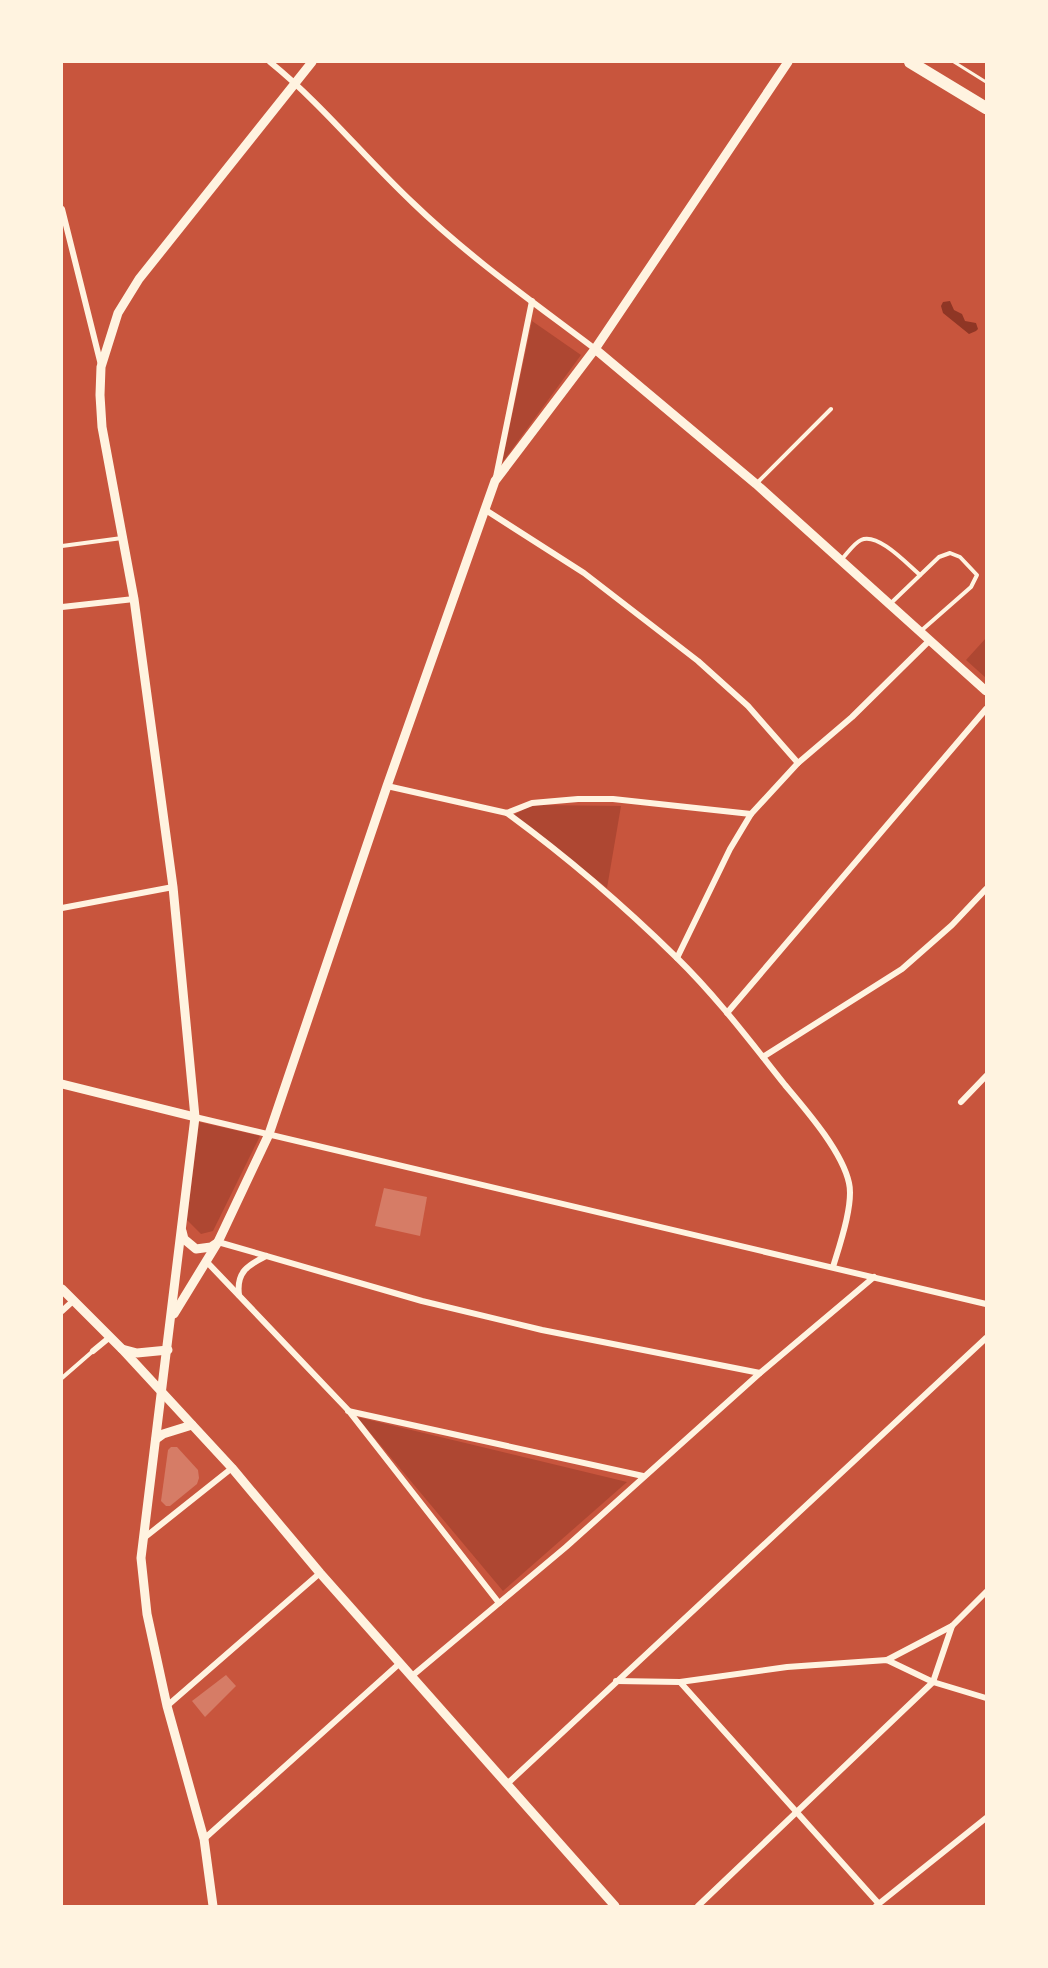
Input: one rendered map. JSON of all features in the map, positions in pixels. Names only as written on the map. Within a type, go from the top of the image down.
[{"type":"highway","points":[[910,62],[987,108]]},
{"type":"street","points":[[270,62],[296,82],[413,203],[457,243],[595,350],[756,484],[987,691]]},
{"type":"street","points":[[213,1906],[204,1839],[167,1706],[147,1614],[141,1558],[163,1395],[195,1117],[173,887],[134,599],[102,427],[101,366],[118,313],[140,279],[312,62]]},
{"type":"street","points":[[495,481],[595,350],[788,62]]},
{"type":"street","points":[[62,209],[101,366]]},
{"type":"street","points":[[171,1319],[218,1242],[269,1134],[387,786],[495,481],[531,301]]},
{"type":"street","points":[[484,509],[584,573],[698,661],[748,706],[798,763]]},
{"type":"street","points":[[62,607],[134,599]]},
{"type":"street","points":[[677,958],[730,849],[751,814],[798,763],[852,717],[930,640]]},
{"type":"street","points":[[727,1013],[987,709]]},
{"type":"street","points":[[387,786],[507,813],[565,856],[677,958],[727,1013],[816,1123],[844,1167],[850,1185],[845,1229],[833,1267]]},
{"type":"street","points":[[507,813],[532,803],[613,799],[751,814]]},
{"type":"street","points":[[62,908],[173,887]]},
{"type":"street","points":[[762,1057],[902,969],[952,925],[987,889]]},
{"type":"street","points":[[960,1102],[987,1076]]},
{"type":"street","points":[[62,1084],[987,1304]]},
{"type":"street","points":[[182,1231],[184,1239],[196,1249],[212,1247],[218,1242]]},
{"type":"street","points":[[218,1242],[433,1304],[760,1373]]},
{"type":"street","points":[[239,1295],[241,1276],[248,1265],[266,1256]]},
{"type":"street","points":[[206,1261],[348,1410],[499,1603]]},
{"type":"street","points":[[412,1676],[566,1547],[760,1373],[874,1277]]},
{"type":"street","points":[[62,1289],[122,1349],[232,1468],[320,1573],[615,1906]]},
{"type":"street","points":[[62,1311],[74,1301]]},
{"type":"street","points":[[93,1352],[110,1337]]},
{"type":"street","points":[[507,1784],[987,1338]]},
{"type":"street","points":[[122,1349],[137,1353],[168,1350]]},
{"type":"street","points":[[348,1410],[643,1476]]},
{"type":"street","points":[[156,1439],[163,1434],[192,1425]]},
{"type":"street","points":[[143,1539],[232,1468]]},
{"type":"street","points":[[167,1706],[320,1573]]},
{"type":"street","points":[[616,1682],[680,1683],[788,1667],[887,1660],[952,1626],[987,1592]]},
{"type":"street","points":[[698,1906],[933,1682],[952,1626]]},
{"type":"street","points":[[887,1660],[933,1682],[987,1698]]},
{"type":"street","points":[[204,1839],[400,1663]]},
{"type":"street","points":[[680,1683],[878,1905],[987,1818]]},
{"type":"lane","points":[[756,484],[831,409]]},
{"type":"lane","points":[[62,546],[123,538]]},
{"type":"lane","points":[[841,560],[860,540],[868,538],[879,540],[920,575]]},
{"type":"lane","points":[[890,604],[939,557],[950,553],[960,557],[977,575],[971,587],[920,632]]},
{"type":"lane","points":[[62,1378],[93,1352]]},
{"type":"path","points":[[954,62],[987,82]]},
{"type":"shaded area","points":[[950,301],[954,310],[962,314],[965,321],[976,323],[978,329],[976,331],[969,334],[943,313],[941,306],[943,302]]},
{"type":"shaded area","points":[[532,321],[581,355],[502,463]]},
{"type":"shaded area","points":[[986,638],[986,678],[966,660]]},
{"type":"shaded area","points":[[537,805],[621,806],[607,888],[514,815]]},
{"type":"shaded area","points":[[199,1122],[260,1136],[213,1231],[201,1234],[187,1220]]},
{"type":"shaded area","points":[[357,1417],[627,1482],[503,1591]]},
{"type":"building","points":[[384,1188],[427,1197],[420,1236],[375,1226]]},
{"type":"building","points":[[171,1447],[177,1447],[198,1470],[199,1478],[197,1484],[170,1506],[166,1506],[161,1501],[168,1450]]},
{"type":"building","points":[[226,1675],[236,1686],[205,1717],[192,1701]]}]
